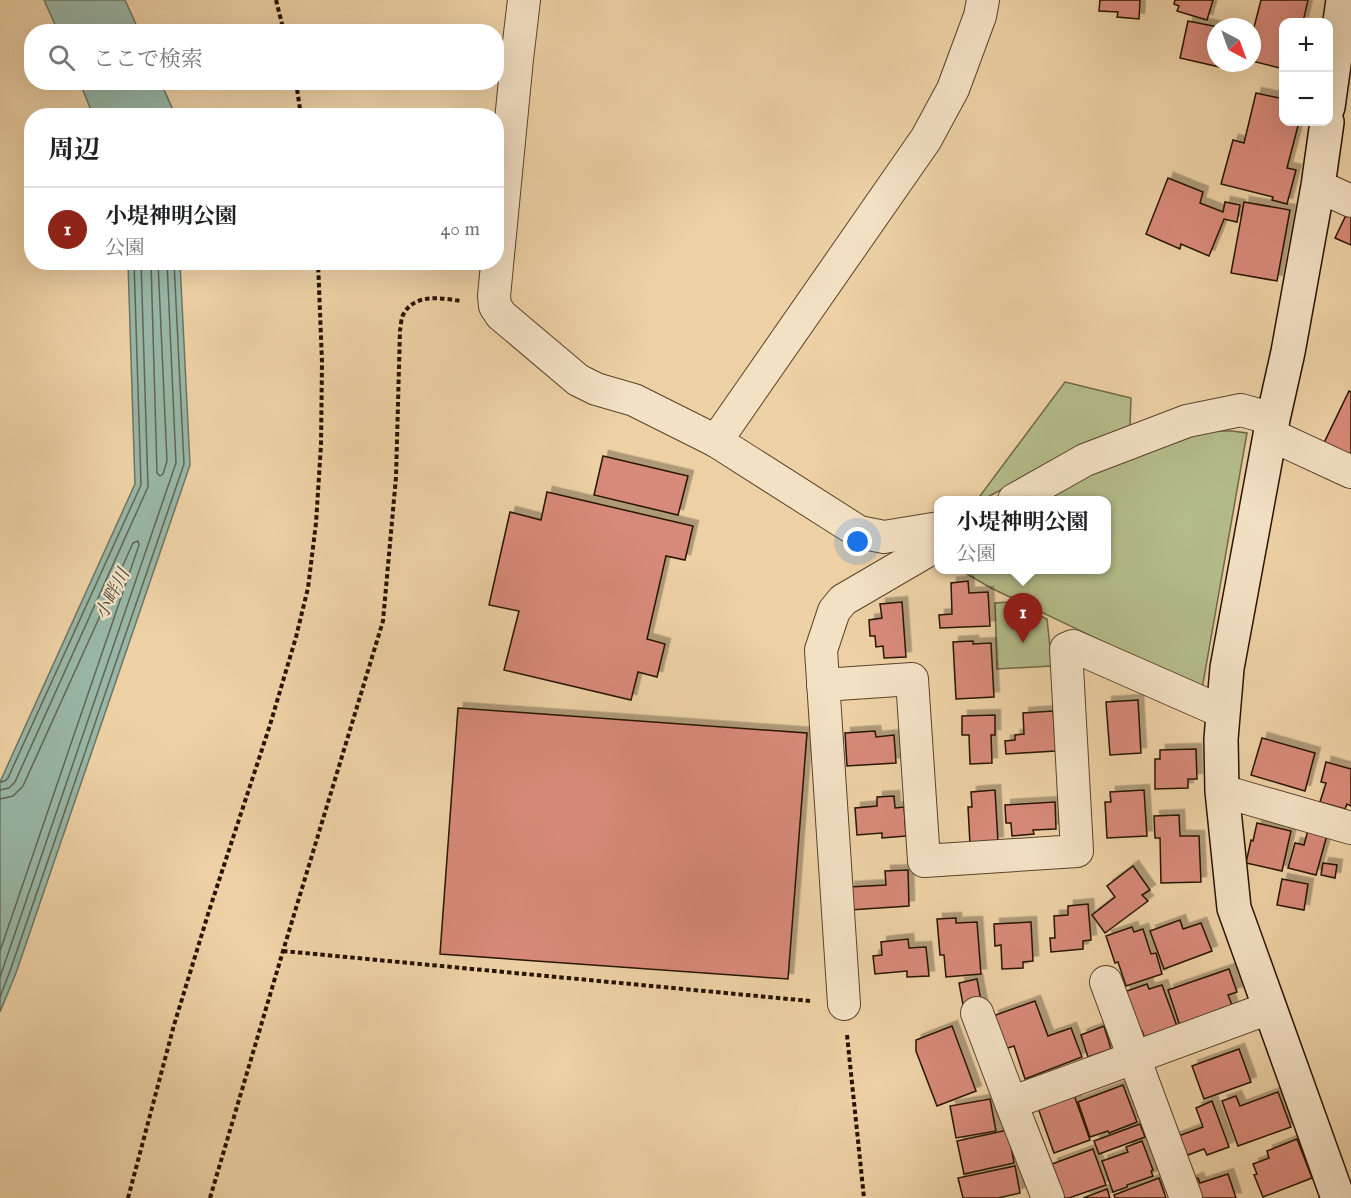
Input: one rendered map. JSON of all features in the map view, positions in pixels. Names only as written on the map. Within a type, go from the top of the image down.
[{"type":"street","points":[[504,195],[524,0]]},
{"type":"street","points":[[716,441],[926,138],[953,90],[980,16],[983,0]]},
{"type":"street","points":[[1337,87],[1343,0]]},
{"type":"street","points":[[1326,126],[1288,352],[1227,668],[1221,739],[1222,791],[1234,908],[1338,1198]]},
{"type":"street","points":[[1318,186],[1351,201]]},
{"type":"street","points":[[497,270],[494,296],[495,306],[501,315],[578,380],[596,389],[634,400],[716,441],[859,532],[884,537],[934,529]]},
{"type":"street","points":[[1023,496],[1085,460],[1187,421],[1241,410],[1351,472]]},
{"type":"street","points":[[844,1004],[820,650],[834,611],[843,600],[934,547]]},
{"type":"street","points":[[824,685],[912,679],[924,861],[1077,851],[1066,649],[1073,646],[1223,712]]},
{"type":"street","points":[[1222,791],[1351,828]]},
{"type":"street","points":[[1106,982],[1186,1198]]},
{"type":"street","points":[[1011,1103],[1269,1008]]},
{"type":"street","points":[[977,1013],[1048,1198]]},
{"type":"path","points":[[276,0],[282,24]]},
{"type":"path","points":[[297,90],[300,108]]},
{"type":"path","points":[[128,1198],[174,1025],[270,724],[308,588],[316,523],[321,445],[322,362],[318,270]]},
{"type":"path","points":[[210,1198],[383,621],[396,477],[400,330],[403,316],[412,304],[423,298],[495,306]]},
{"type":"path","points":[[283,951],[844,1004],[864,1198]]},
{"type":"green space","points":[[1065,382],[1131,398],[1130,426],[990,496],[980,496]]},
{"type":"green space","points":[[1209,431],[1247,433],[1202,689],[991,588],[967,574],[1111,574],[1111,496],[1049,496],[1157,444]]},
{"type":"green space","points":[[1010,602],[1047,619],[1052,666],[997,669],[995,603]]},
{"type":"water","points":[[44,0],[125,0],[136,24],[55,24]]},
{"type":"water","points":[[83,90],[164,90],[172,108],[90,108]]},
{"type":"water","name":"小畔川","points":[[128,270],[180,270],[190,465],[16,973],[0,1012],[0,782],[135,484]]},
{"type":"building","points":[[1100,0],[1140,0],[1139,19],[1117,17],[1118,12],[1099,11]]},
{"type":"building","points":[[1175,0],[1213,0],[1207,20],[1177,11],[1179,6],[1174,4]]},
{"type":"building","points":[[1261,0],[1308,0],[1304,18],[1279,18],[1279,68],[1261,63],[1261,18],[1256,18]]},
{"type":"building","points":[[1188,21],[1207,25],[1207,64],[1180,58]]},
{"type":"building","points":[[1256,93],[1279,98],[1279,126],[1298,126],[1287,168],[1296,170],[1287,204],[1272,200],[1273,197],[1221,184],[1233,140],[1244,143]]},
{"type":"building","points":[[1168,178],[1203,192],[1200,203],[1223,212],[1225,202],[1240,205],[1237,222],[1224,219],[1209,256],[1181,244],[1180,249],[1146,234]]},
{"type":"building","points":[[1244,202],[1290,210],[1277,281],[1231,273]]},
{"type":"building","points":[[1348,211],[1351,212],[1351,245],[1335,238]]},
{"type":"building","points":[[1349,391],[1351,392],[1351,458],[1323,445]]},
{"type":"building","points":[[603,456],[688,476],[678,515],[594,495]]},
{"type":"building","points":[[547,492],[693,526],[685,560],[666,556],[647,639],[665,644],[657,677],[638,672],[631,700],[504,670],[519,611],[489,605],[510,512],[541,520]]},
{"type":"building","points":[[968,581],[969,593],[988,592],[990,626],[940,628],[939,615],[952,614],[951,583]]},
{"type":"building","points":[[902,602],[906,657],[884,658],[883,646],[876,647],[875,636],[870,636],[869,620],[882,618],[880,604]]},
{"type":"building","points":[[973,641],[973,644],[991,643],[994,697],[956,699],[953,642]]},
{"type":"building","points":[[1138,700],[1141,753],[1110,755],[1106,702]]},
{"type":"building","points":[[458,708],[807,733],[788,979],[440,954]]},
{"type":"building","points":[[1053,711],[1056,751],[1006,754],[1005,741],[1015,740],[1015,735],[1024,734],[1023,713]]},
{"type":"building","points":[[995,715],[995,735],[991,735],[992,763],[970,764],[969,735],[962,735],[962,716]]},
{"type":"building","points":[[875,731],[876,737],[894,735],[896,763],[847,766],[845,733]]},
{"type":"building","points":[[1262,738],[1315,753],[1305,791],[1251,775]]},
{"type":"building","points":[[1196,749],[1197,779],[1188,779],[1188,788],[1155,789],[1155,759],[1160,759],[1160,750]]},
{"type":"building","points":[[1326,762],[1351,769],[1351,806],[1347,804],[1345,809],[1320,802],[1326,783],[1321,782]]},
{"type":"building","points":[[995,790],[998,842],[970,844],[968,807],[972,807],[971,792]]},
{"type":"building","points":[[1144,790],[1147,836],[1107,838],[1105,802],[1111,802],[1110,792]]},
{"type":"building","points":[[894,796],[895,808],[904,807],[906,836],[882,838],[882,833],[857,835],[855,808],[877,806],[877,797]]},
{"type":"building","points":[[1055,802],[1056,829],[1033,830],[1034,834],[1012,836],[1011,823],[1006,823],[1005,805]]},
{"type":"building","points":[[1179,815],[1180,836],[1199,836],[1201,882],[1161,883],[1160,838],[1155,838],[1154,816]]},
{"type":"building","points":[[1257,823],[1291,831],[1282,871],[1246,863]]},
{"type":"building","points":[[1308,830],[1327,835],[1316,875],[1288,868],[1295,843],[1304,845]]},
{"type":"building","points":[[1323,863],[1337,865],[1335,878],[1321,875]]},
{"type":"building","points":[[1133,866],[1150,890],[1142,895],[1148,901],[1105,933],[1092,915],[1115,897],[1107,886]]},
{"type":"building","points":[[908,870],[909,906],[850,910],[849,887],[886,885],[885,871]]},
{"type":"building","points":[[1282,879],[1308,884],[1304,910],[1277,905]]},
{"type":"building","points":[[1088,904],[1091,940],[1083,941],[1083,949],[1051,952],[1050,938],[1055,938],[1054,916],[1068,915],[1068,906]]},
{"type":"building","points":[[956,918],[956,923],[977,922],[981,974],[946,977],[944,955],[940,955],[937,919]]},
{"type":"building","points":[[1180,920],[1183,929],[1201,923],[1212,951],[1164,969],[1150,931]]},
{"type":"building","points":[[1031,922],[1033,961],[1023,962],[1023,968],[1002,969],[1001,945],[995,946],[994,924]]},
{"type":"building","points":[[1132,927],[1134,932],[1143,929],[1151,954],[1156,953],[1162,974],[1126,986],[1106,936]]},
{"type":"building","points":[[908,939],[909,948],[926,947],[929,976],[907,977],[907,971],[875,974],[873,956],[882,955],[881,942]]},
{"type":"building","points":[[1229,969],[1237,992],[1228,995],[1234,1010],[1181,1029],[1168,990]]},
{"type":"building","points":[[977,979],[982,1006],[964,1010],[959,983]]},
{"type":"building","points":[[1147,984],[1149,989],[1162,985],[1178,1029],[1146,1041],[1142,1031],[1139,1033],[1124,992]]},
{"type":"building","points":[[1035,1001],[1048,1036],[1071,1028],[1082,1057],[1025,1079],[1014,1046],[1005,1049],[993,1016]]},
{"type":"building","points":[[952,1026],[976,1091],[937,1106],[916,1051],[916,1040]]},
{"type":"building","points":[[1104,1026],[1111,1049],[1088,1057],[1081,1035]]},
{"type":"building","points":[[1239,1049],[1251,1082],[1204,1099],[1192,1066]]},
{"type":"building","points":[[1123,1085],[1137,1122],[1109,1133],[1108,1131],[1090,1137],[1078,1102]]},
{"type":"building","points":[[1278,1092],[1291,1127],[1238,1146],[1222,1101],[1236,1096],[1240,1106]]},
{"type":"building","points":[[1074,1095],[1090,1140],[1054,1153],[1038,1108]]},
{"type":"building","points":[[990,1099],[996,1131],[956,1138],[950,1106]]},
{"type":"building","points":[[1212,1101],[1229,1147],[1207,1155],[1204,1149],[1180,1158],[1173,1138],[1203,1127],[1196,1108]]},
{"type":"building","points":[[1140,1124],[1145,1137],[1099,1154],[1094,1141]]},
{"type":"building","points":[[1008,1130],[1014,1163],[964,1174],[957,1141]]},
{"type":"building","points":[[1297,1139],[1312,1178],[1263,1197],[1254,1175],[1257,1174],[1253,1164],[1269,1158],[1267,1151]]},
{"type":"building","points":[[1142,1141],[1153,1176],[1113,1192],[1102,1161],[1128,1152],[1126,1147]]},
{"type":"building","points":[[1093,1149],[1106,1185],[1064,1198],[1052,1164]]},
{"type":"building","points":[[1015,1166],[1020,1193],[998,1198],[963,1198],[958,1178]]},
{"type":"building","points":[[1228,1174],[1236,1198],[1193,1198],[1188,1182],[1198,1178],[1200,1183]]},
{"type":"building","points":[[1159,1178],[1166,1198],[1115,1198],[1114,1195]]},
{"type":"building","points":[[1107,1189],[1110,1198],[1083,1198]]},
{"type":"place","name":"小堤神明公園","points":[[1023,643]]}]
